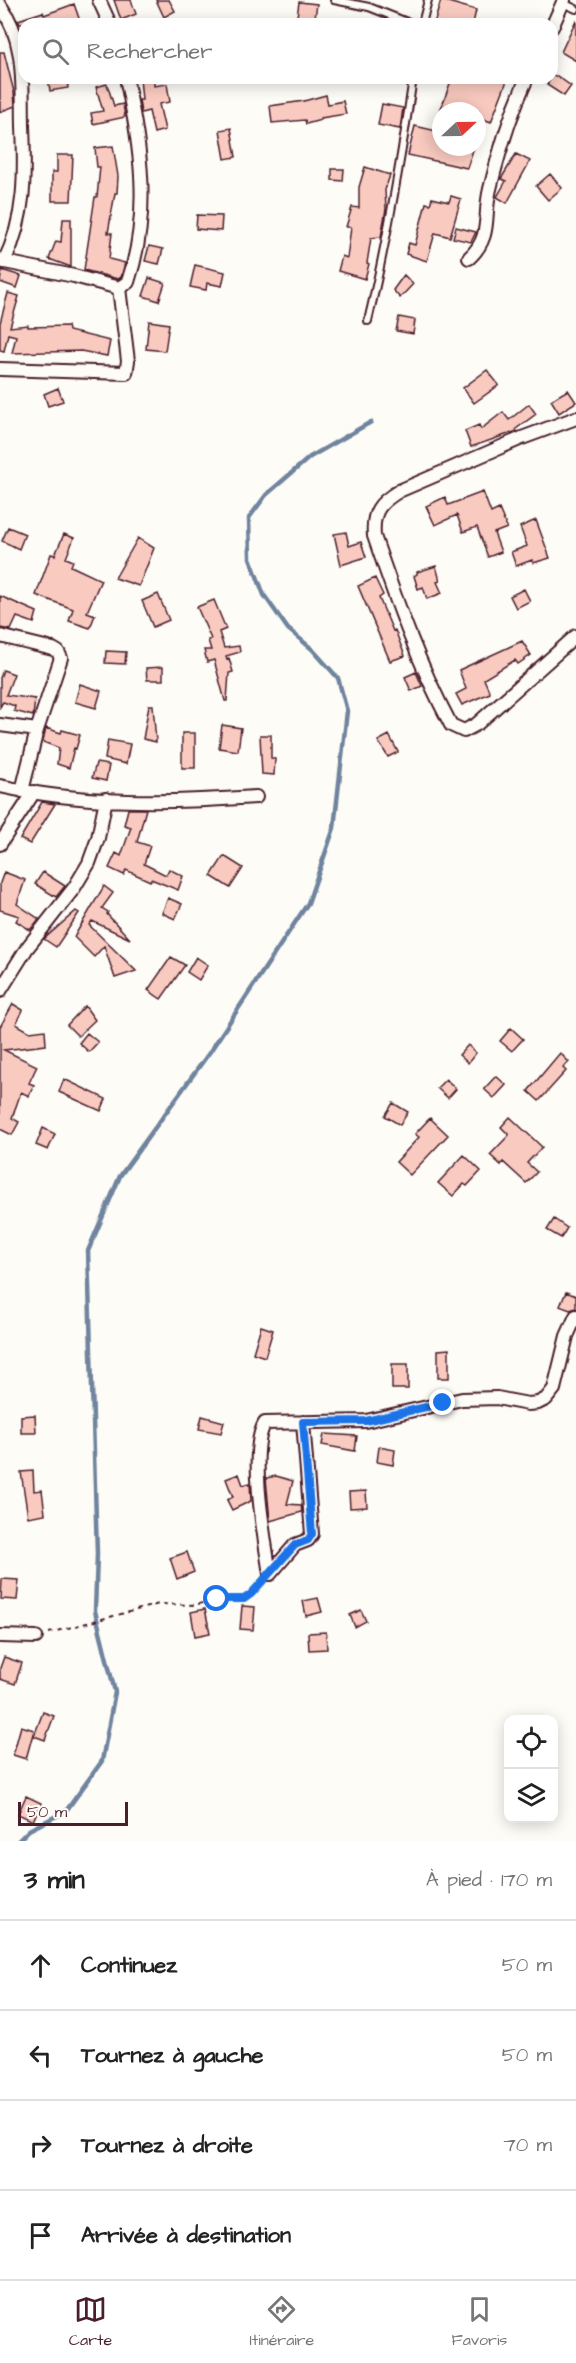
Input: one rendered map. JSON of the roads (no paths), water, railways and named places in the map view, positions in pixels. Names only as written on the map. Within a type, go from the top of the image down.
[{"type":"street","points":[[99,0],[107,18]]},
{"type":"street","points":[[556,18],[564,1]]},
{"type":"street","points":[[0,5],[15,30],[18,43]]},
{"type":"street","points":[[21,84],[25,164],[21,212],[2,261],[119,288],[129,279],[142,212],[143,189],[137,129],[127,84]]},
{"type":"street","points":[[469,258],[478,249],[485,233],[489,192],[510,122],[525,84]]},
{"type":"street","points":[[0,369],[126,373],[128,361],[119,288]]},
{"type":"street","points":[[576,418],[522,438],[399,491],[378,508],[373,522],[374,537],[404,625],[424,672],[451,725],[455,728],[464,731],[477,724],[576,636]]},
{"type":"street","points":[[0,636],[52,648],[61,655],[37,730],[28,791],[0,844]]},
{"type":"street","points":[[0,725],[37,730]]},
{"type":"street","points":[[0,786],[137,802],[188,802],[256,796]]},
{"type":"street","points":[[0,991],[27,948],[74,888],[89,863],[98,838],[106,799]]},
{"type":"street","points":[[303,1422],[312,1534],[308,1540],[295,1545],[270,1574],[259,1479],[260,1433],[265,1423],[268,1422],[366,1421],[462,1399],[497,1398],[538,1404],[546,1399],[554,1389],[567,1336],[576,1316]]},
{"type":"street","points":[[0,1636],[36,1637]]},
{"type":"lane","points":[[334,0],[369,7],[397,18]]},
{"type":"lane","points":[[424,18],[428,0]]},
{"type":"lane","points":[[564,1],[576,9]]},
{"type":"lane","points":[[368,321],[391,222],[412,84]]},
{"type":"waterway","points":[[18,1841],[29,1830],[66,1811],[102,1761],[115,1692],[95,1611],[97,1554],[88,1251],[120,1176],[209,1053],[308,903],[334,828],[347,711],[338,678],[312,649],[288,629],[264,595],[250,558],[249,518],[266,495],[310,457],[371,422]]}]
